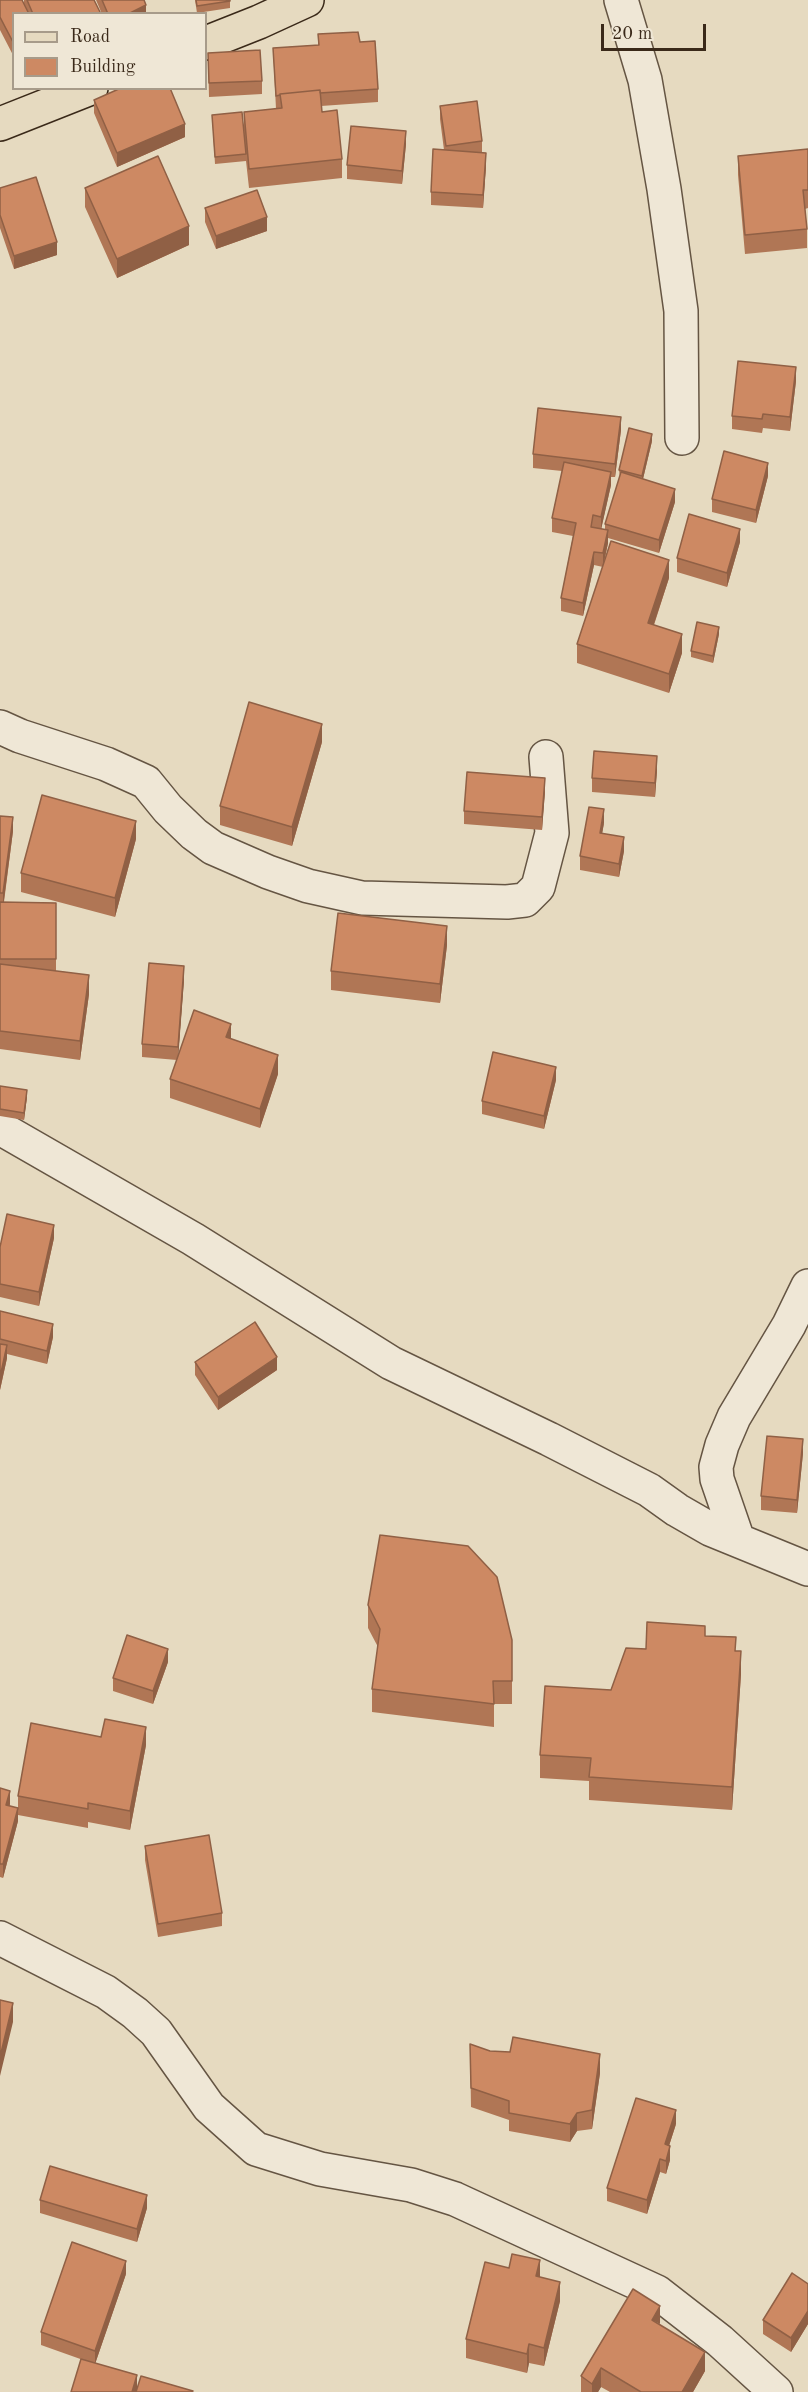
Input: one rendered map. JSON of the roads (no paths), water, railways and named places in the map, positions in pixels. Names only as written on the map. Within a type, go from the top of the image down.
[{"type":"main road","points":[[207,43],[307,0]]},
{"type":"main road","points":[[0,124],[87,90]]},
{"type":"street","points":[[621,0],[645,80],[664,189],[681,311],[682,438]]},
{"type":"street","points":[[0,727],[20,736],[106,764],[146,783],[168,809],[194,834],[213,848],[268,872],[308,886],[362,897],[507,902],[525,900],[538,887],[552,833],[546,757]]},
{"type":"street","points":[[0,1128],[193,1239],[391,1363],[619,1474],[649,1490],[676,1510],[738,1540],[808,1569]]},
{"type":"street","points":[[738,1540],[717,1479],[716,1467],[722,1445],[734,1417],[789,1325],[808,1286]]},
{"type":"street","points":[[0,1938],[106,1992],[135,2013],[156,2032],[209,2107],[256,2149],[320,2169],[411,2185],[455,2199],[657,2292],[720,2341],[776,2392]]}]
